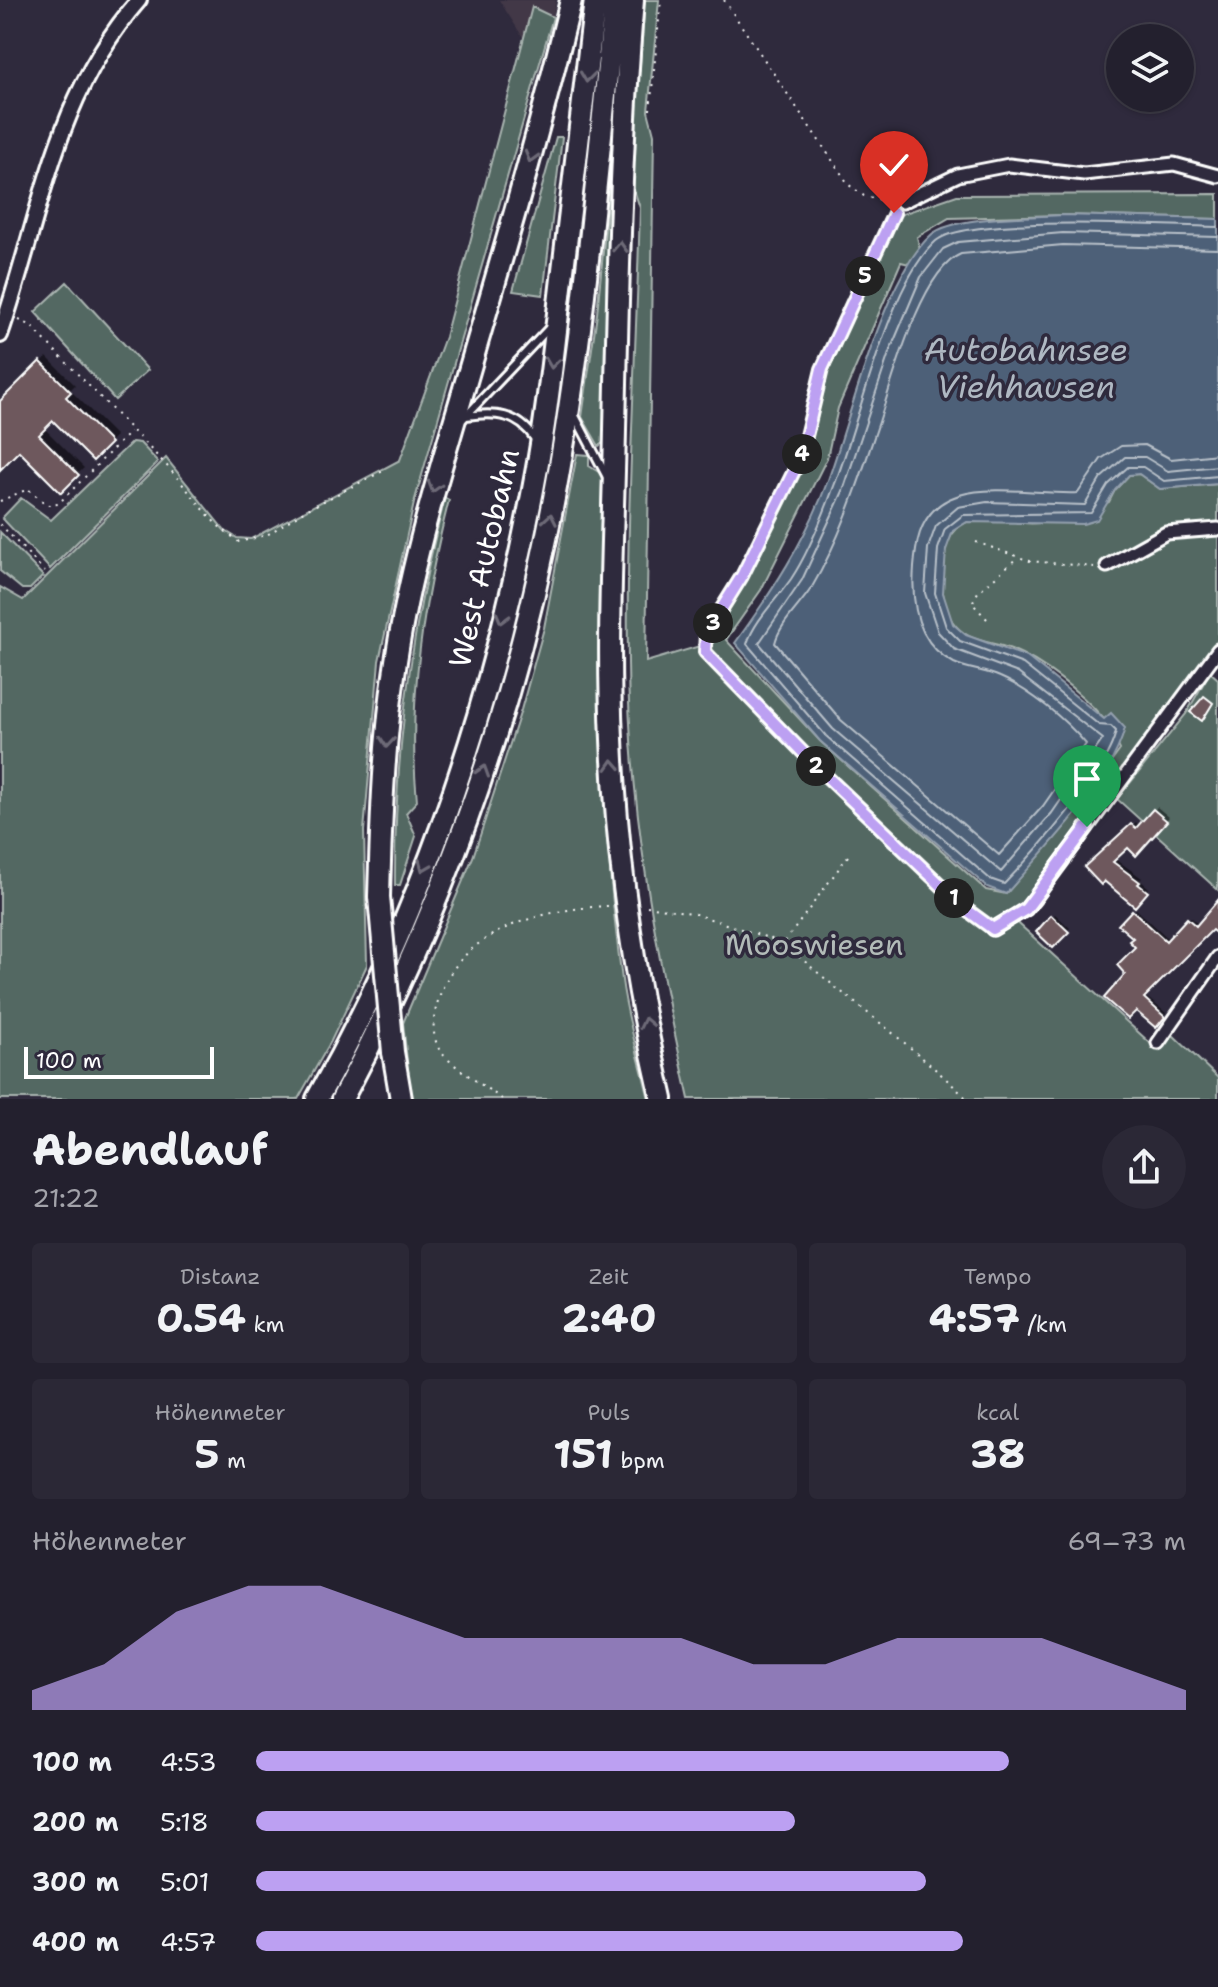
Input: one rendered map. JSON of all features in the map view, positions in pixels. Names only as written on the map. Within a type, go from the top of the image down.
[{"type":"highway","points":[[401,1099],[393,1052],[379,897],[386,749],[396,662],[428,506],[533,150],[571,0]]},
{"type":"highway","name":"West Autobahn","points":[[317,1099],[396,936],[462,762],[522,544],[540,453],[595,0]]},
{"type":"highway","name":"West Autobahn","points":[[342,1099],[393,1000],[455,852],[483,772],[530,609],[546,538],[569,404],[615,0]]},
{"type":"highway","points":[[633,0],[622,187],[610,658],[616,816],[636,976],[662,1099]]},
{"type":"street","points":[[0,335],[54,148],[84,78],[139,0]]},
{"type":"street","points":[[902,202],[958,175],[1009,165],[1084,174],[1174,164],[1218,176]]},
{"type":"street","points":[[1107,566],[1166,533],[1218,529]]},
{"type":"street","points":[[993,929],[1026,909],[1035,898],[1218,650]]},
{"type":"street","points":[[1158,1043],[1218,957]]},
{"type":"lane","points":[[451,433],[557,320]]},
{"type":"lane","points":[[569,404],[614,491]]},
{"type":"lane","points":[[466,416],[489,413],[512,417],[527,427],[540,453]]},
{"type":"path","points":[[650,110],[661,0]]},
{"type":"path","points":[[724,0],[849,185],[881,203],[902,202],[822,369],[801,457],[742,576],[706,634],[705,652],[846,795],[967,910],[993,929]]},
{"type":"path","points":[[6,317],[30,325],[216,524],[239,542],[267,535],[302,512],[387,469]]},
{"type":"path","points":[[0,501],[28,489],[47,505],[58,504],[132,431]]},
{"type":"path","points":[[0,524],[45,572]]},
{"type":"path","points":[[976,542],[1017,558],[1053,565],[1080,563],[1099,569],[1107,566]]},
{"type":"path","points":[[987,619],[972,603],[978,592],[1017,558]]},
{"type":"path","points":[[784,943],[848,856]]},
{"type":"path","points":[[502,1099],[440,1050],[432,1022],[442,986],[461,955],[499,931],[568,908],[608,906]]},
{"type":"path","points":[[647,906],[692,913],[784,943],[842,996],[932,1064],[967,1099]]},
{"type":"shaded area","points":[[499,0],[556,0],[553,17],[532,7],[524,39]]},
{"type":"green space","name":"Mooswiesen","points":[[645,0],[659,0],[648,111],[654,134],[646,662],[700,646],[704,632],[745,579],[808,453],[827,372],[899,215],[957,195],[1218,194],[1218,219],[1062,215],[949,218],[917,237],[923,261],[913,265],[901,262],[838,408],[827,458],[761,590],[726,640],[820,741],[986,890],[1006,894],[1066,824],[1120,750],[1103,718],[1060,679],[1023,655],[1004,646],[975,639],[956,626],[949,616],[942,587],[944,554],[949,540],[957,529],[975,520],[1039,523],[1109,502],[1129,475],[1139,474],[1160,489],[1218,484],[1218,640],[1028,899],[1009,915],[1159,1051],[1173,1035],[1218,1078],[1218,1099],[689,1099],[647,882],[633,772],[630,717],[628,549],[640,208],[631,181]]},
{"type":"green space","points":[[532,7],[553,17],[414,503],[379,661],[364,831],[367,965],[331,1041],[298,1099],[0,1099],[0,587],[23,600],[166,458],[224,530],[237,538],[251,539],[400,460],[445,337]]},
{"type":"green space","points":[[556,137],[562,137],[543,295],[513,291]]},
{"type":"green space","points":[[611,169],[614,169],[607,439],[599,446],[582,417],[597,314]]},
{"type":"green space","points":[[67,282],[148,370],[115,400],[35,312]]},
{"type":"green space","points":[[132,442],[140,443],[158,462],[50,569],[2,518],[21,498],[51,520]]},
{"type":"green space","points":[[577,454],[589,455],[589,466],[602,474],[602,727],[609,854],[624,995],[649,1099],[411,1099],[403,1023],[473,857],[521,710],[544,628]]},
{"type":"green space","points":[[445,498],[449,500],[425,611],[416,687],[414,763],[417,801],[406,813],[416,836],[400,885],[395,885],[398,787],[407,690],[423,594]]},
{"type":"green space","points":[[0,532],[43,576],[30,589],[22,589],[0,571]]},
{"type":"green space","points":[[1210,672],[1218,679],[1218,890],[1117,799],[1186,714]]},
{"type":"water","name":"Autobahnsee Viehhausen","points":[[1062,215],[1218,219],[1218,484],[1160,489],[1139,474],[1129,475],[1115,490],[1097,520],[1083,524],[967,522],[953,531],[946,550],[943,593],[953,624],[966,635],[1027,657],[1104,719],[1111,713],[1125,728],[1106,771],[1091,793],[1006,894],[987,887],[820,741],[735,643],[775,585],[809,524],[828,480],[883,315],[914,255],[931,235],[956,224]]},
{"type":"building","points":[[40,361],[71,392],[66,397],[111,443],[93,461],[53,421],[39,435],[79,475],[61,493],[19,451],[0,470],[0,401]]},
{"type":"building","points":[[1204,696],[1213,703],[1202,721],[1190,712]]},
{"type":"building","points":[[1153,809],[1167,821],[1136,856],[1128,848],[1113,862],[1148,892],[1135,907],[1104,881],[1101,885],[1084,867],[1131,824],[1136,828]]},
{"type":"building","points":[[1218,900],[1218,935],[1212,930],[1144,998],[1165,1017],[1156,1028],[1136,1011],[1128,1019],[1104,998],[1125,974],[1117,965],[1135,947],[1129,941],[1133,938],[1118,925],[1132,910],[1166,941],[1187,918],[1196,926]]},
{"type":"building","points":[[1051,915],[1069,932],[1053,948],[1036,932]]},
{"type":"route","points":[[894,213],[822,369],[801,457],[742,576],[706,634],[705,652],[824,774],[967,910],[993,929],[1026,909],[1087,827]]}]
